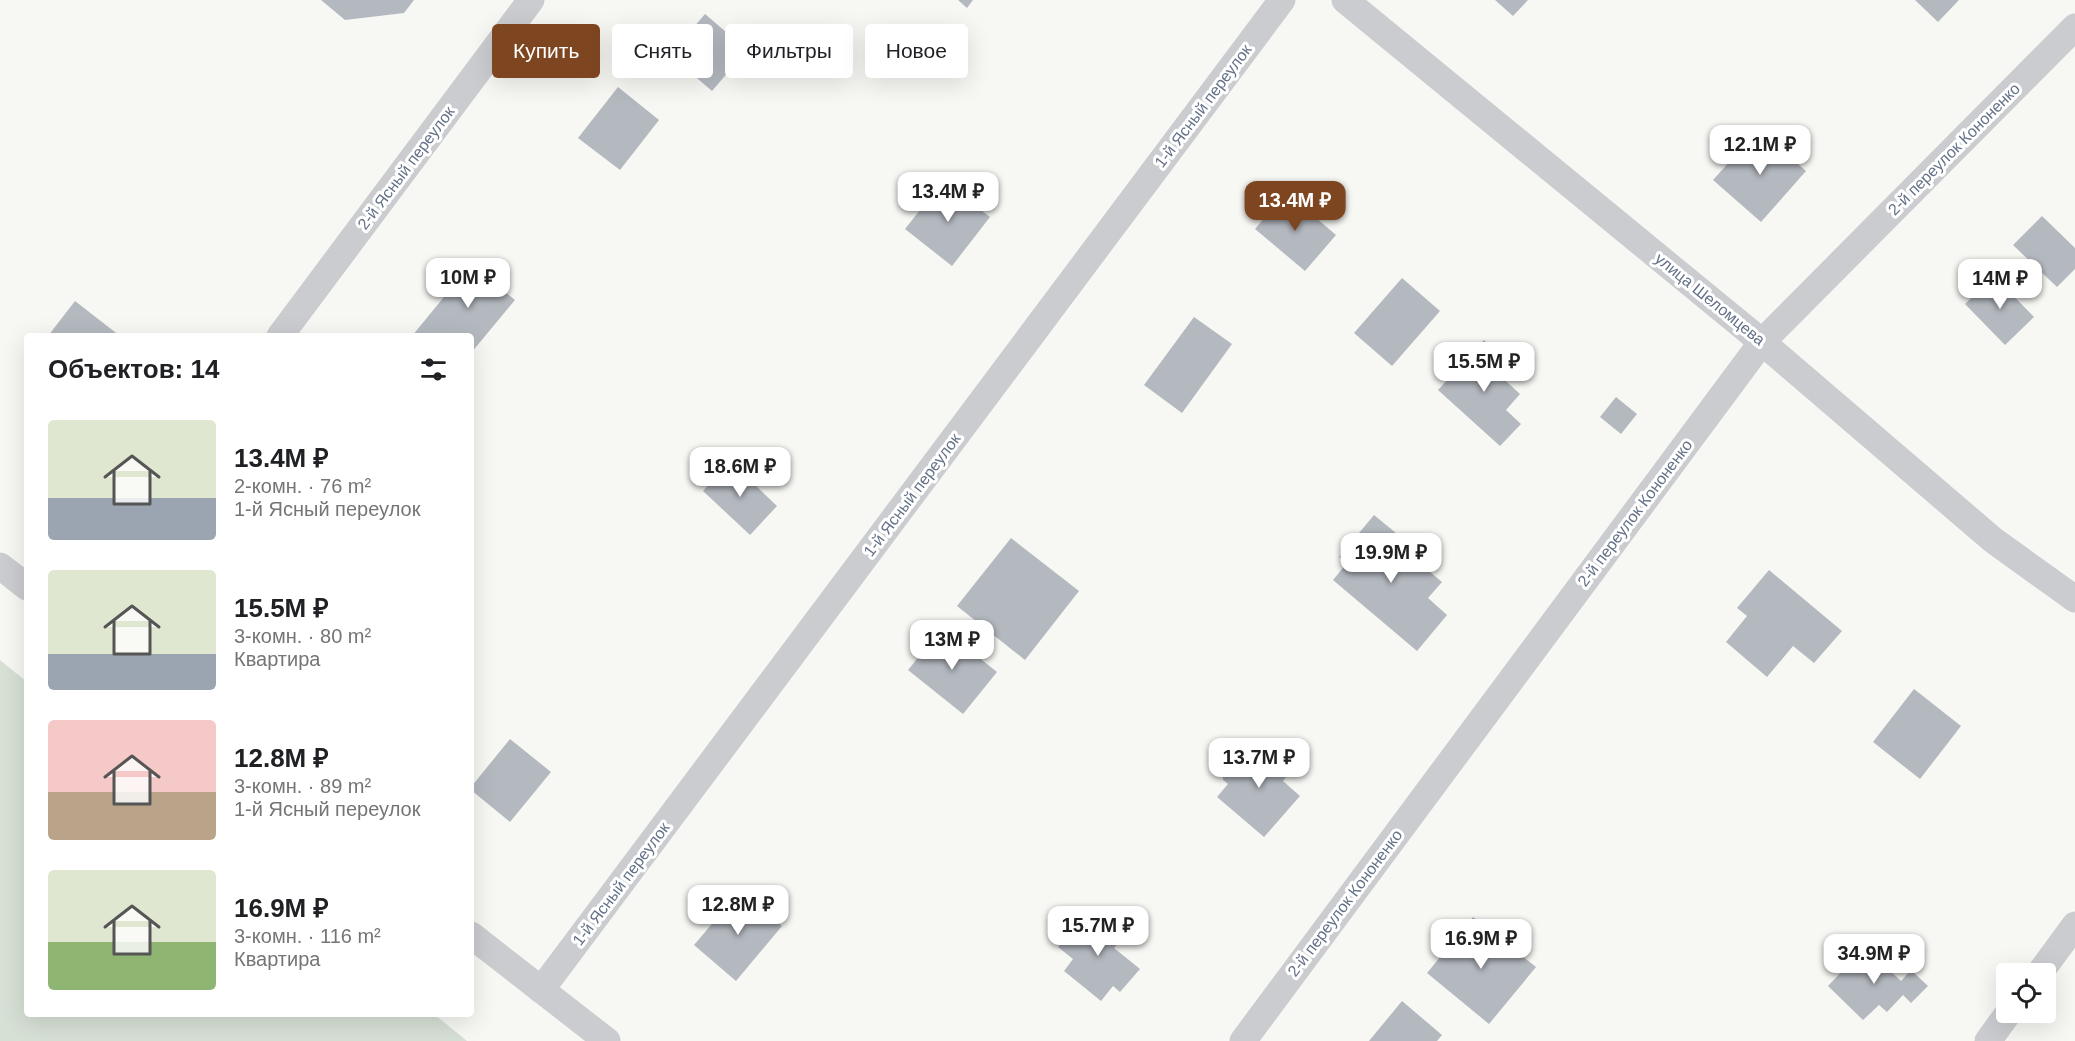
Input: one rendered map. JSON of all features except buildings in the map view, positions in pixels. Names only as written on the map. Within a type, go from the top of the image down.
[{"type":"street","name":"2-й Ясный переулок","points":[[282,333],[531,0]]},
{"type":"street","name":"1-й Ясный переулок","points":[[541,990],[1282,0]]},
{"type":"street","name":"улица Шеломцева","points":[[1345,0],[1762,342],[1993,540],[2075,599]]},
{"type":"street","name":"2-й переулок Кононенко","points":[[1243,1041],[1762,342],[2075,27]]},
{"type":"street","points":[[0,566],[24,586]]},
{"type":"street","points":[[2047,963],[2075,925]]},
{"type":"street","points":[[474,937],[607,1041]]},
{"type":"street","points":[[1988,1041],[2001,1023]]},
{"type":"shaded area","points":[[0,660],[24,680],[24,1017],[438,1017],[467,1041],[0,1041]]}]
